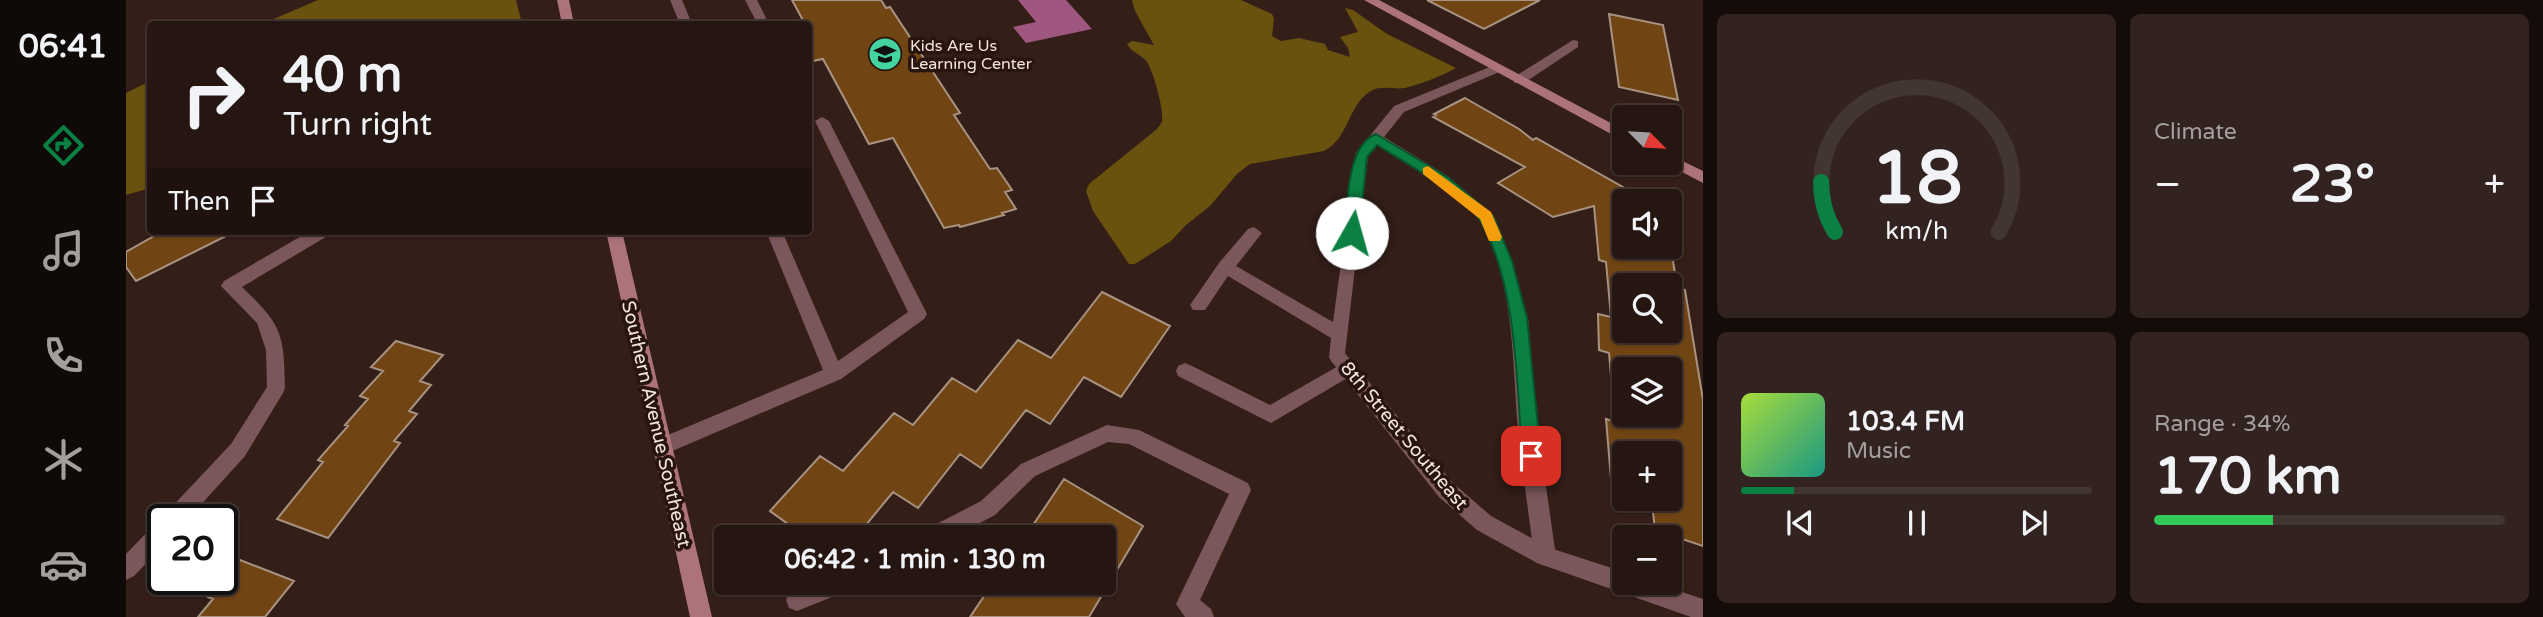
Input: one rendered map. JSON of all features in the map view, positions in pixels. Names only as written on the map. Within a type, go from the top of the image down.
[{"type":"main road","points":[[563,0],[567,21]]},
{"type":"main road","points":[[1370,0],[1612,130]]},
{"type":"main road","points":[[1682,167],[1703,178]]},
{"type":"main road","name":"Southern Avenue Southeast","points":[[615,235],[701,617]]},
{"type":"street","points":[[677,0],[685,21]]},
{"type":"street","points":[[751,0],[760,18]]},
{"type":"street","points":[[1519,80],[1573,44]]},
{"type":"street","points":[[1185,371],[1270,415],[1342,354],[1361,156],[1399,108],[1497,68]]},
{"type":"street","points":[[663,446],[834,374],[918,314],[822,121]]},
{"type":"street","points":[[1376,138],[1444,181],[1486,216],[1504,261],[1519,318],[1528,430],[1545,556]]},
{"type":"street","points":[[1199,305],[1225,267],[1254,233]]},
{"type":"street","points":[[188,504],[238,450],[276,388],[275,350],[265,320],[230,286],[316,235]]},
{"type":"street","points":[[776,235],[834,374]]},
{"type":"street","name":"8th Street Southeast","points":[[1225,267],[1342,354],[1461,505],[1497,532],[1545,556],[1703,610]]},
{"type":"street","points":[[956,525],[988,508],[1028,470],[1107,433],[1132,436],[1241,491],[1190,613]]},
{"type":"street","points":[[126,569],[147,547]]},
{"type":"street","points":[[797,600],[809,595]]},
{"type":"shaded area","points":[[318,0],[516,0],[521,21],[269,21]]},
{"type":"shaded area","points":[[1018,0],[1066,0],[1092,29],[1026,43],[1013,27],[1036,22]]},
{"type":"shaded area","points":[[1132,0],[1241,0],[1272,14],[1272,36],[1281,41],[1299,38],[1325,44],[1328,50],[1350,57],[1348,48],[1340,37],[1358,32],[1345,8],[1353,10],[1387,34],[1456,68],[1411,86],[1378,88],[1369,92],[1356,106],[1338,139],[1324,151],[1250,164],[1237,174],[1210,206],[1171,241],[1135,264],[1129,264],[1093,211],[1086,191],[1089,184],[1162,122],[1160,101],[1150,67],[1127,44],[1132,41],[1154,45],[1135,11]]},
{"type":"shaded area","points":[[147,82],[147,189],[126,195],[126,93]]},
{"type":"building","points":[[792,0],[881,0],[886,8],[890,7],[960,113],[954,115],[990,169],[997,168],[1012,190],[1005,192],[1016,209],[960,227],[944,228],[893,138],[869,144],[823,59],[812,61],[812,21],[803,21]]},
{"type":"building","points":[[1427,0],[1540,0],[1484,29]]},
{"type":"building","points":[[1609,14],[1663,25],[1678,100],[1619,87]]},
{"type":"building","points":[[1465,98],[1533,140],[1536,138],[1626,189],[1612,189],[1612,259],[1673,259],[1675,273],[1612,273],[1612,343],[1682,343],[1682,289],[1685,290],[1703,400],[1703,546],[1682,539],[1682,525],[1654,525],[1653,511],[1682,511],[1682,441],[1612,441],[1612,491],[1606,419],[1612,421],[1612,427],[1682,427],[1682,357],[1612,357],[1612,388],[1609,353],[1599,350],[1598,314],[1611,317],[1606,262],[1599,260],[1594,206],[1553,217],[1498,183],[1525,167],[1433,117],[1436,115],[1434,114]]},
{"type":"building","points":[[156,235],[228,235],[136,281],[126,267],[126,252]]},
{"type":"building","points":[[1102,292],[1170,326],[1121,397],[1084,377],[1050,424],[1026,410],[981,468],[960,454],[918,508],[893,492],[866,525],[789,525],[770,511],[820,456],[843,471],[894,413],[913,425],[952,378],[976,392],[1018,340],[1051,358]]},
{"type":"building","points":[[396,341],[443,355],[420,381],[431,385],[409,411],[417,414],[394,441],[400,443],[328,538],[277,519],[323,462],[318,460],[368,399],[360,396],[383,371],[371,367]]},
{"type":"building","points":[[1064,479],[1143,526],[1116,572],[1116,525],[1033,525]]},
{"type":"building","points":[[240,560],[294,581],[265,617],[198,617],[213,599],[208,597],[210,595],[238,595]]},
{"type":"building","points":[[985,595],[1102,595],[1089,617],[970,617]]},
{"type":"slow traffic","points":[[1428,171],[1486,216],[1494,237]]},
{"type":"place","name":"Kids Are Us Learning Center","points":[[885,54]]},
{"type":"route","points":[[1352,233],[1361,156],[1376,138],[1444,181],[1486,216],[1504,261],[1519,318],[1531,456]]}]
